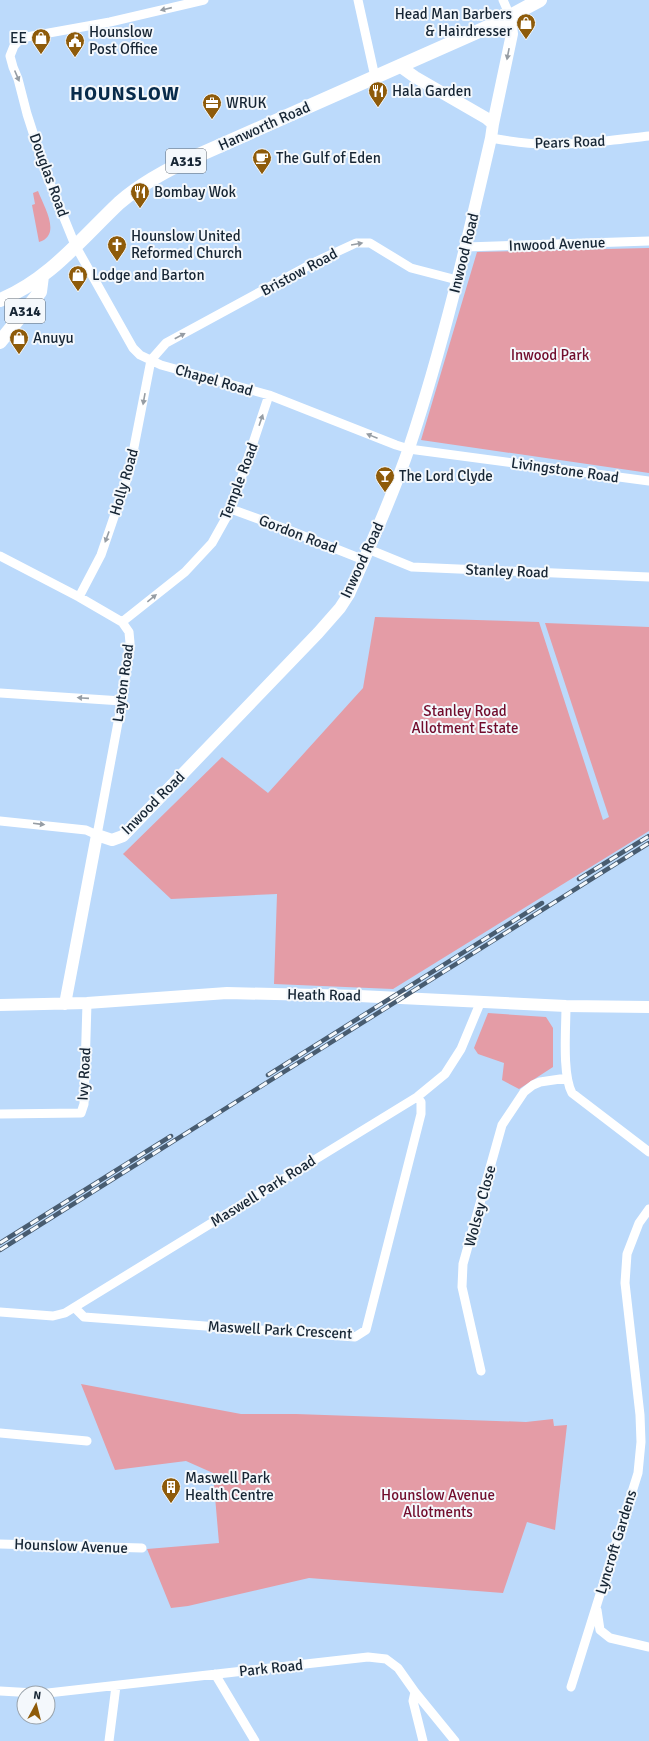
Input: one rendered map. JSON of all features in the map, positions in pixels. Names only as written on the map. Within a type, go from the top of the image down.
[{"type":"main road","name":"Hanworth Road","points":[[42,276],[131,192],[157,175],[194,157],[401,67],[497,23],[540,0]]},
{"type":"main road","name":"A315","points":[[0,300],[27,287],[42,276]]},
{"type":"main road","name":"A314","points":[[0,342],[40,292],[42,276]]},
{"type":"street","name":"Douglas Road","points":[[75,245],[47,176],[27,114],[26,106],[10,56],[14,46],[21,38],[110,22],[204,0]]},
{"type":"street","points":[[358,0],[375,77]]},
{"type":"street","points":[[503,0],[510,16]]},
{"type":"street","name":"Inwood Road","points":[[97,835],[112,840],[123,836],[340,608],[349,594],[409,449],[439,348],[466,247],[491,138],[492,124],[512,34],[510,16]]},
{"type":"street","points":[[401,67],[415,77],[486,118],[492,124]]},
{"type":"street","name":"Pears Road","points":[[491,138],[544,144],[602,141],[649,136]]},
{"type":"street","name":"Inwood Avenue","points":[[466,247],[649,241]]},
{"type":"street","name":"Bristow Road","points":[[150,360],[166,343],[318,261],[356,243],[370,243],[411,268],[457,280]]},
{"type":"street","name":"Chapel Road","points":[[75,245],[133,348],[140,355],[161,365],[269,395],[409,449]]},
{"type":"street","name":"Holly Road","points":[[79,597],[101,555],[129,473],[150,360]]},
{"type":"street","name":"Temple Road","points":[[122,622],[185,572],[212,543],[231,509],[269,395]]},
{"type":"street","name":"Livingstone Road","points":[[409,449],[649,481]]},
{"type":"street","name":"Gordon Road","points":[[231,509],[286,529],[366,554]]},
{"type":"street","name":"Stanley Road","points":[[366,554],[412,567],[649,577]]},
{"type":"street","name":"Layton Road","points":[[0,556],[79,597],[122,622],[129,632],[130,642],[122,701],[97,835]]},
{"type":"street","points":[[0,692],[122,701]]},
{"type":"street","points":[[0,821],[86,830],[97,835],[65,1004]]},
{"type":"street","name":"Heath Road","points":[[0,1005],[88,1003],[227,993],[424,998],[566,1006],[649,1007]]},
{"type":"street","name":"Maswell Park Road","points":[[0,1312],[53,1316],[65,1313],[417,1096],[445,1074],[461,1049],[481,1001]]},
{"type":"street","name":"Ivy Road","points":[[0,1114],[81,1113],[84,1104],[88,1003]]},
{"type":"street","points":[[566,1006],[565,1045],[567,1078],[572,1094],[649,1152]]},
{"type":"street","name":"Wolsey Close","points":[[481,1371],[462,1287],[463,1272],[502,1125],[524,1092],[532,1085],[540,1082],[567,1078]]},
{"type":"street","name":"Maswell Park Crescent","points":[[74,1308],[84,1317],[355,1338],[366,1330],[421,1114],[421,1102],[417,1096]]},
{"type":"street","name":"Lyncroft Gardens","points":[[571,1687],[638,1473],[641,1442],[640,1415],[625,1283],[627,1254],[639,1223],[649,1209]]},
{"type":"street","points":[[0,1433],[87,1441]]},
{"type":"street","name":"Hounslow Avenue","points":[[0,1544],[142,1548]]},
{"type":"street","points":[[597,1605],[600,1630],[610,1638],[649,1647]]},
{"type":"street","name":"Park Road","points":[[56,1692],[368,1657],[386,1660],[398,1668],[415,1692],[455,1741]]},
{"type":"street","points":[[215,1674],[255,1741]]},
{"type":"street","points":[[109,1741],[116,1686]]},
{"type":"street","points":[[0,1691],[16,1692]]},
{"type":"street","points":[[415,1692],[413,1701],[423,1741]]},
{"type":"green space","points":[[38,191],[47,212],[50,227],[46,238],[39,242],[32,205],[35,204],[33,193]]},
{"type":"green space","name":"Inwood Park","points":[[649,248],[649,473],[421,440],[477,252]]},
{"type":"green space","name":"Stanley Road Allotment Estate","points":[[375,617],[539,622],[603,820],[609,817],[545,623],[649,627],[649,831],[393,989],[274,984],[277,894],[171,899],[123,854],[222,757],[268,793],[363,688]]},
{"type":"green space","points":[[488,1013],[546,1017],[553,1028],[553,1067],[519,1089],[502,1080],[504,1063],[478,1054],[474,1048]]},
{"type":"green space","name":"Hounslow Avenue Allotments","points":[[81,1384],[241,1414],[296,1414],[526,1422],[553,1419],[554,1426],[567,1425],[555,1530],[527,1522],[503,1593],[309,1578],[188,1606],[171,1608],[147,1549],[219,1543],[213,1473],[186,1461],[115,1470]]},
{"type":"railway","points":[[579,879],[649,836]]},
{"type":"railway","points":[[0,1250],[649,843]]},
{"type":"railway","points":[[268,1075],[542,903]]},
{"type":"railway","points":[[0,1243],[171,1136]]},
{"type":"place","name":"Head Man Barbers & Hairdresser","points":[[526,40]]},
{"type":"place","name":"EE","points":[[41,55]]},
{"type":"place","name":"Hounslow Post Office","points":[[75,58]]},
{"type":"place","name":"Hala Garden","points":[[378,108]]},
{"type":"place","name":"WRUK","points":[[212,120]]},
{"type":"place","name":"The Gulf of Eden","points":[[262,175]]},
{"type":"place","name":"Bombay Wok","points":[[140,209]]},
{"type":"place","name":"Hounslow United Reformed Church","points":[[117,262]]},
{"type":"place","name":"Lodge and Barton","points":[[78,292]]},
{"type":"place","name":"Anuyu","points":[[19,355]]},
{"type":"place","name":"The Lord Clyde","points":[[385,493]]},
{"type":"place","name":"Maswell Park Health Centre","points":[[171,1504]]},
{"type":"district","name":"HOUNSLOW","points":[[125,93]]}]
